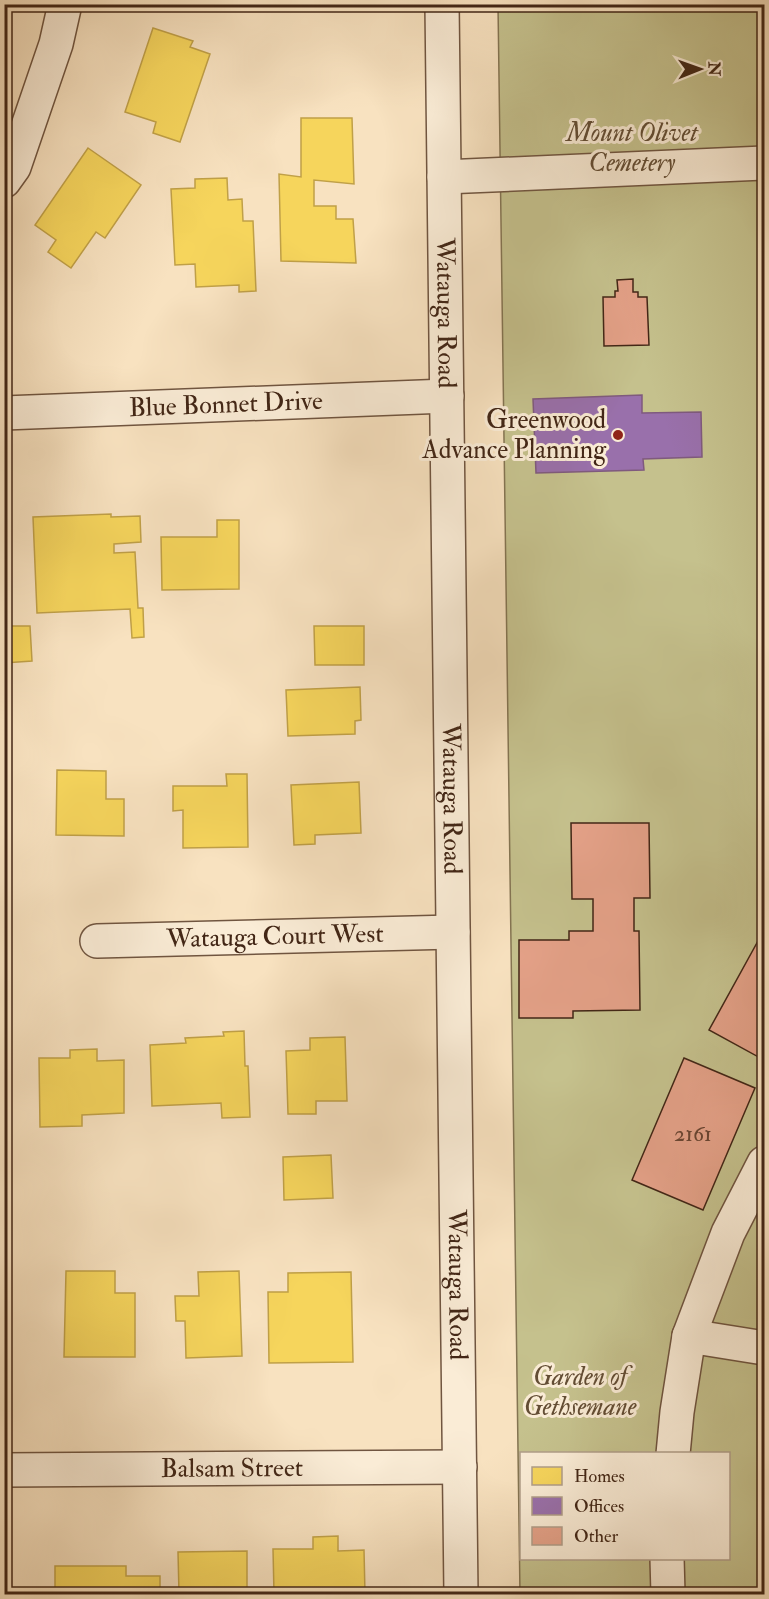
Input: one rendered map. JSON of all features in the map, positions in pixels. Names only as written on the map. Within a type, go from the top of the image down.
[{"type":"street","points":[[4,181],[14,167],[56,44],[65,4]]},
{"type":"street","name":"Watauga Road","points":[[442,4],[462,1594]]},
{"type":"street","points":[[444,177],[765,163]]},
{"type":"street","name":"Blue Bonnet Drive","points":[[4,413],[447,396]]},
{"type":"street","name":"Watauga Court West","points":[[97,941],[453,932]]},
{"type":"street","points":[[673,1452],[689,1336],[728,1233],[765,1163]]},
{"type":"street","points":[[689,1336],[765,1348]]},
{"type":"street","name":"Balsam Street","points":[[4,1470],[460,1467]]},
{"type":"street","points":[[667,1560],[668,1594]]},
{"type":"green space","name":"Mount Olivet Cemetery","points":[[498,5],[764,5],[764,1594],[520,1594]]},
{"type":"building: Homes","points":[[313,4],[350,4],[350,11],[313,11]]},
{"type":"building: Homes","points":[[153,28],[193,41],[190,47],[210,54],[180,142],[153,133],[156,122],[125,112]]},
{"type":"building: Homes","points":[[301,118],[352,118],[354,184],[314,180],[314,206],[336,206],[336,219],[353,219],[356,263],[281,261],[279,174],[301,177]]},
{"type":"building: Homes","points":[[88,148],[141,185],[105,238],[96,232],[71,268],[48,252],[56,240],[35,225]]},
{"type":"building: Homes","points":[[227,178],[228,200],[242,199],[243,221],[253,221],[256,291],[239,292],[239,285],[196,287],[195,264],[175,265],[171,189],[195,188],[195,179]]},
{"type":"building: Homes","points":[[111,514],[111,517],[140,516],[141,542],[114,544],[114,553],[135,552],[138,608],[143,608],[144,637],[132,638],[130,609],[37,613],[33,517]]},
{"type":"building: Homes","points":[[217,520],[239,520],[239,589],[162,590],[161,537],[217,537]]},
{"type":"building: Homes","points":[[4,532],[9,626],[30,626],[32,661],[4,663]]},
{"type":"building: Homes","points":[[314,626],[364,626],[364,665],[315,665]]},
{"type":"building: Homes","points":[[360,687],[361,720],[355,721],[355,734],[288,736],[286,690]]},
{"type":"building: Homes","points":[[57,770],[106,771],[106,799],[124,799],[124,836],[56,835]]},
{"type":"building: Homes","points":[[226,774],[247,774],[248,847],[183,848],[183,810],[173,811],[173,786],[227,786]]},
{"type":"building: Homes","points":[[359,782],[361,833],[315,835],[315,844],[294,845],[291,785]]},
{"type":"building: Homes","points":[[244,1031],[250,1117],[222,1118],[221,1103],[152,1106],[150,1045],[186,1043],[185,1038],[224,1036],[223,1032]]},
{"type":"building: Homes","points":[[345,1037],[347,1101],[316,1101],[316,1114],[288,1114],[286,1051],[310,1050],[310,1038]]},
{"type":"building: Homes","points":[[97,1049],[97,1061],[124,1060],[124,1113],[82,1115],[82,1126],[40,1127],[39,1058],[70,1058],[70,1050]]},
{"type":"building: Homes","points":[[331,1155],[333,1198],[284,1200],[283,1157]]},
{"type":"building: Homes","points":[[66,1271],[115,1271],[115,1293],[135,1293],[135,1357],[64,1357]]},
{"type":"building: Homes","points":[[239,1271],[242,1356],[186,1358],[185,1321],[176,1321],[175,1296],[199,1296],[198,1272]]},
{"type":"building: Homes","points":[[351,1272],[353,1362],[269,1363],[268,1292],[288,1292],[288,1273]]},
{"type":"building: Homes","points":[[338,1536],[338,1551],[364,1550],[365,1594],[274,1594],[273,1549],[313,1549],[313,1537]]},
{"type":"building: Homes","points":[[247,1551],[247,1594],[179,1594],[178,1552]]},
{"type":"building: Homes","points":[[55,1566],[126,1566],[126,1576],[160,1576],[160,1594],[55,1594]]},
{"type":"building: Offices","name":"Greenwood Advance Planning","points":[[642,395],[642,413],[701,412],[702,457],[643,459],[644,470],[536,473],[533,399]]},
{"type":"building: Other","points":[[633,279],[633,292],[638,292],[638,297],[647,297],[649,345],[604,346],[603,297],[615,297],[615,291],[618,291],[617,280]]},
{"type":"building: Other","points":[[571,823],[649,823],[650,898],[634,898],[634,931],[639,931],[640,1010],[573,1011],[573,1018],[519,1018],[519,940],[569,940],[569,931],[593,931],[593,899],[572,899]]},
{"type":"building: Other","points":[[764,930],[764,1060],[709,1030]]},
{"type":"building: Other","points":[[684,1058],[755,1088],[703,1210],[632,1180]]},
{"type":"place","name":"Greenwood Advance Planning","points":[[618,435]]},
{"type":"park label","name":"Garden of Gethsemane","points":[[580,1392]]}]
